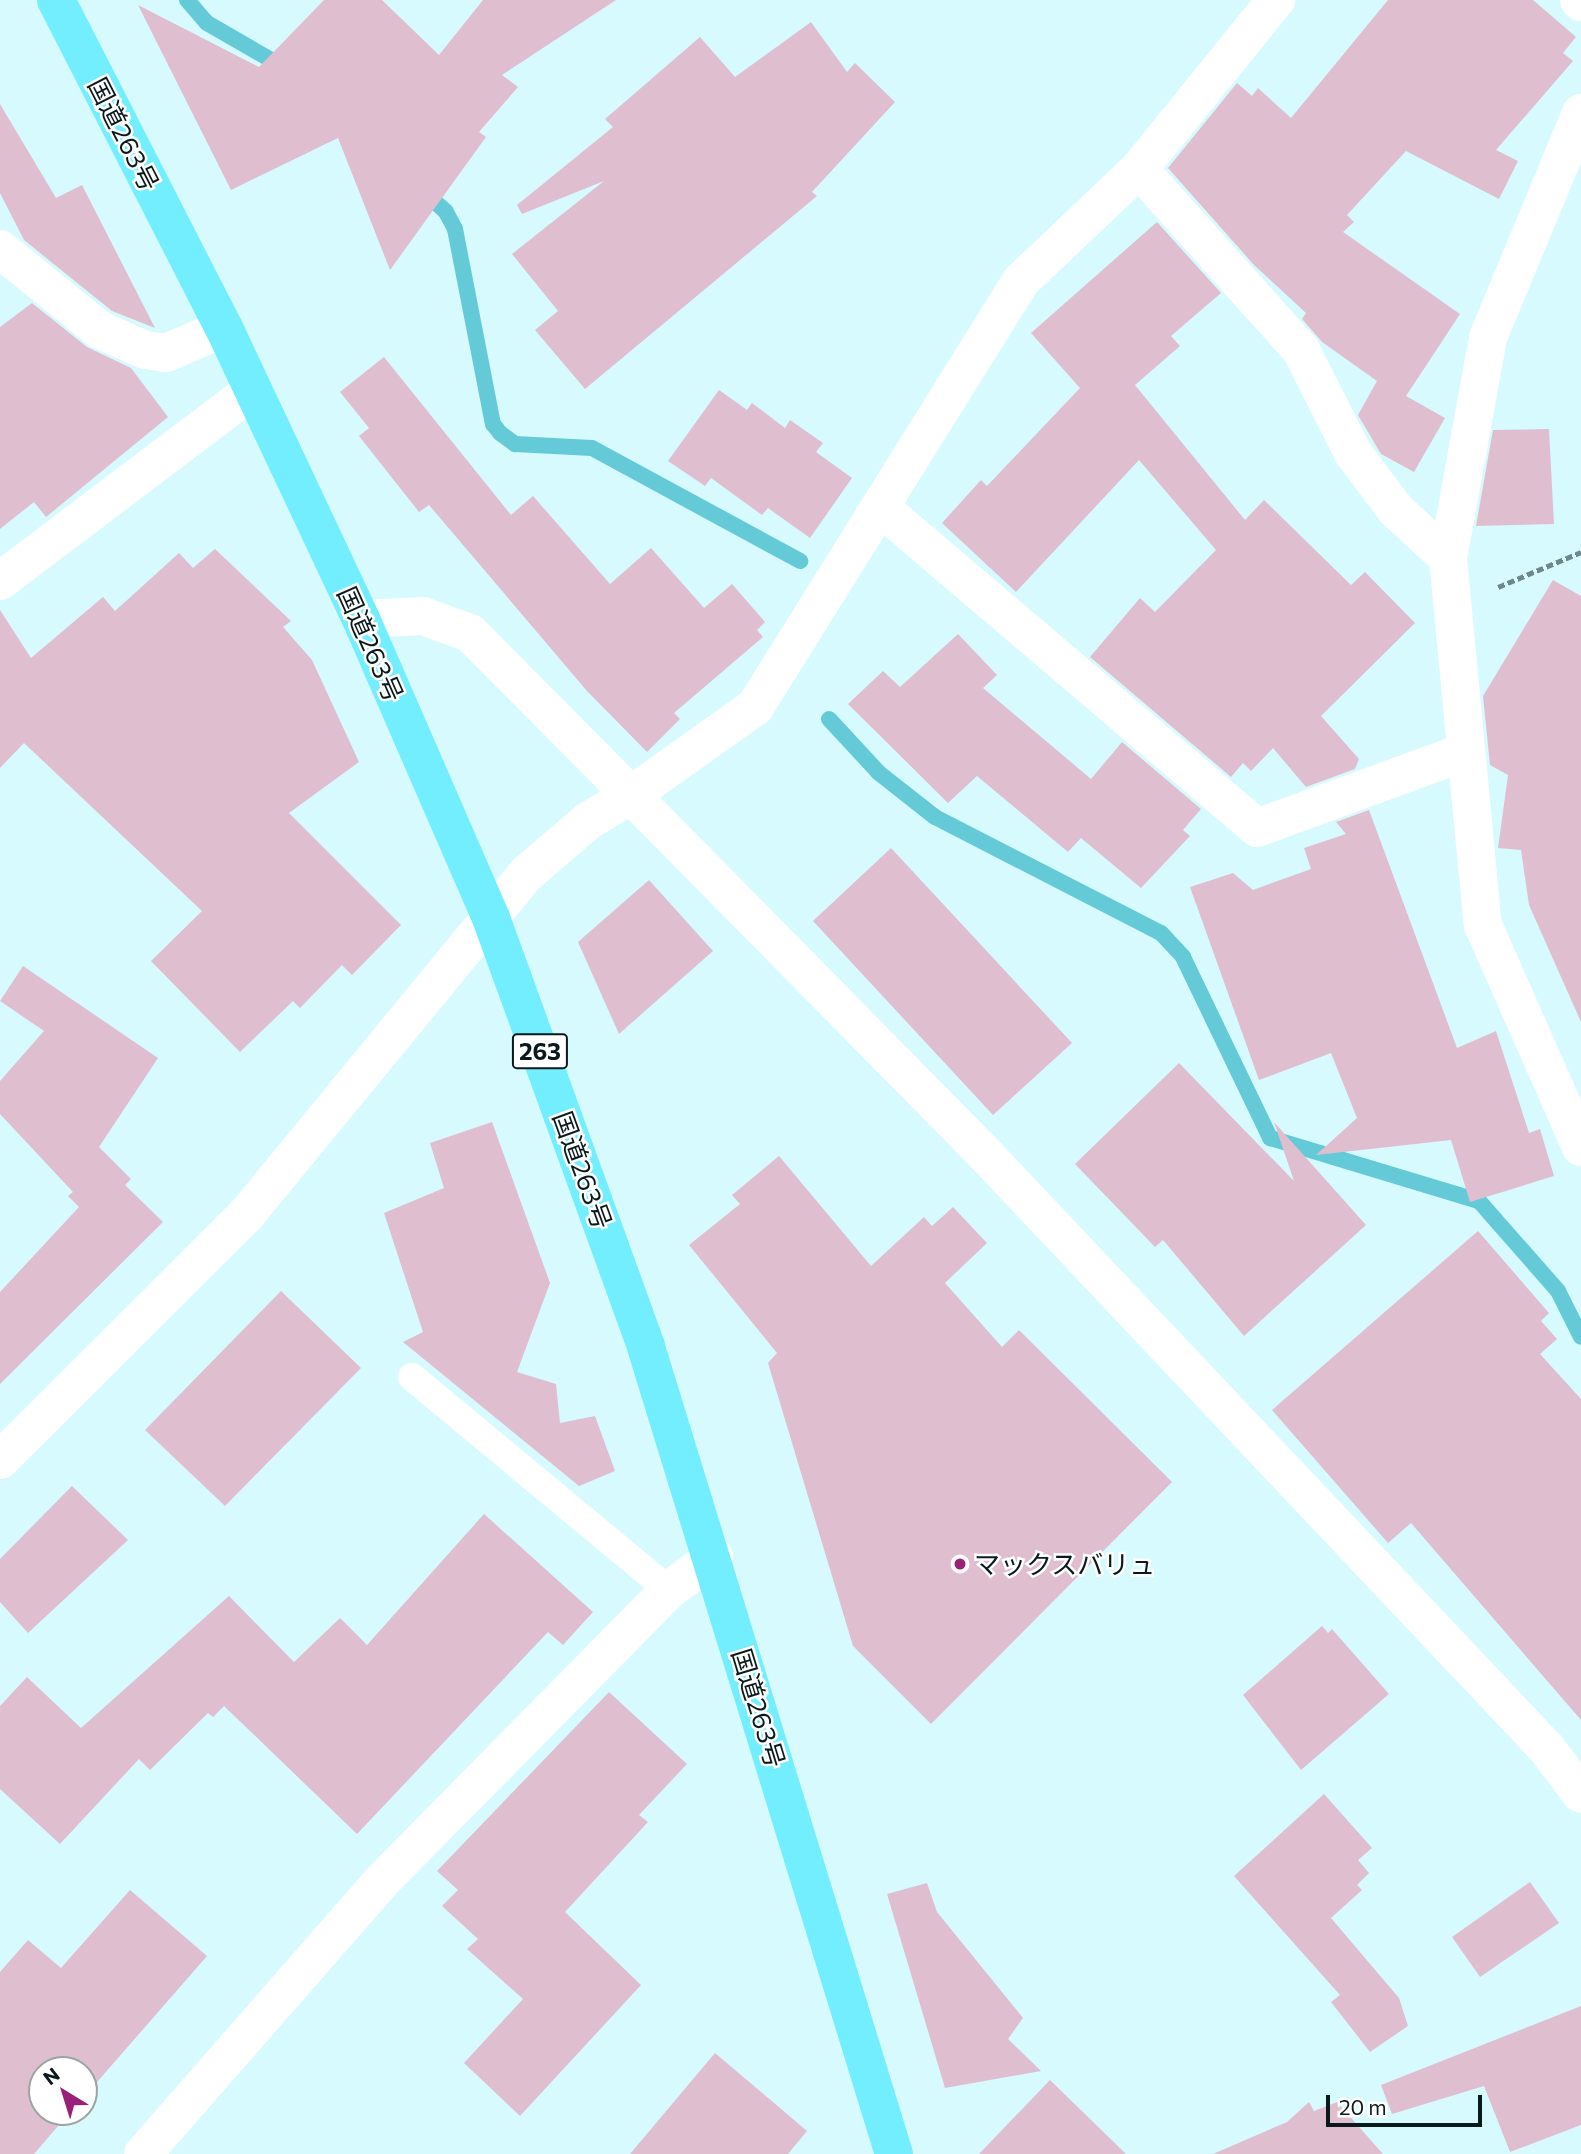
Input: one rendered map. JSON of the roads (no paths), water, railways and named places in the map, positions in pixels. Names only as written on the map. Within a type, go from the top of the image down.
[{"type":"highway","name":"国道263号","points":[[55,0],[224,328],[361,619],[491,918],[646,1347],[714,1557],[894,2154]]},
{"type":"street","points":[[0,1460],[246,1214],[526,874],[588,821],[631,795],[755,707],[1021,281],[1139,169],[1276,0]]},
{"type":"street","points":[[1581,113],[1488,338],[1448,558],[1483,925],[1581,1147]]},
{"type":"street","points":[[1139,169],[1301,350],[1353,453],[1395,509],[1448,558]]},
{"type":"street","points":[[0,249],[100,330],[145,350],[166,353],[224,328]]},
{"type":"street","points":[[0,581],[253,390]]},
{"type":"street","points":[[880,507],[1257,828],[1465,752]]},
{"type":"street","points":[[361,619],[422,616],[470,633],[985,1154],[1547,1749],[1581,1794]]},
{"type":"street","points":[[143,2154],[380,1883],[669,1590],[714,1557]]},
{"type":"lane","points":[[412,1377],[669,1590]]},
{"type":"waterway","points":[[187,0],[207,23],[285,68]]},
{"type":"waterway","points":[[423,191],[446,212],[455,229],[493,424],[500,433],[515,444],[592,448],[800,561]]},
{"type":"waterway","points":[[829,719],[879,773],[935,817],[1161,933],[1183,957],[1270,1138],[1479,1201],[1558,1291],[1581,1337]]},
{"type":"place","name":"マックスバリュ","points":[[960,1564]]}]
